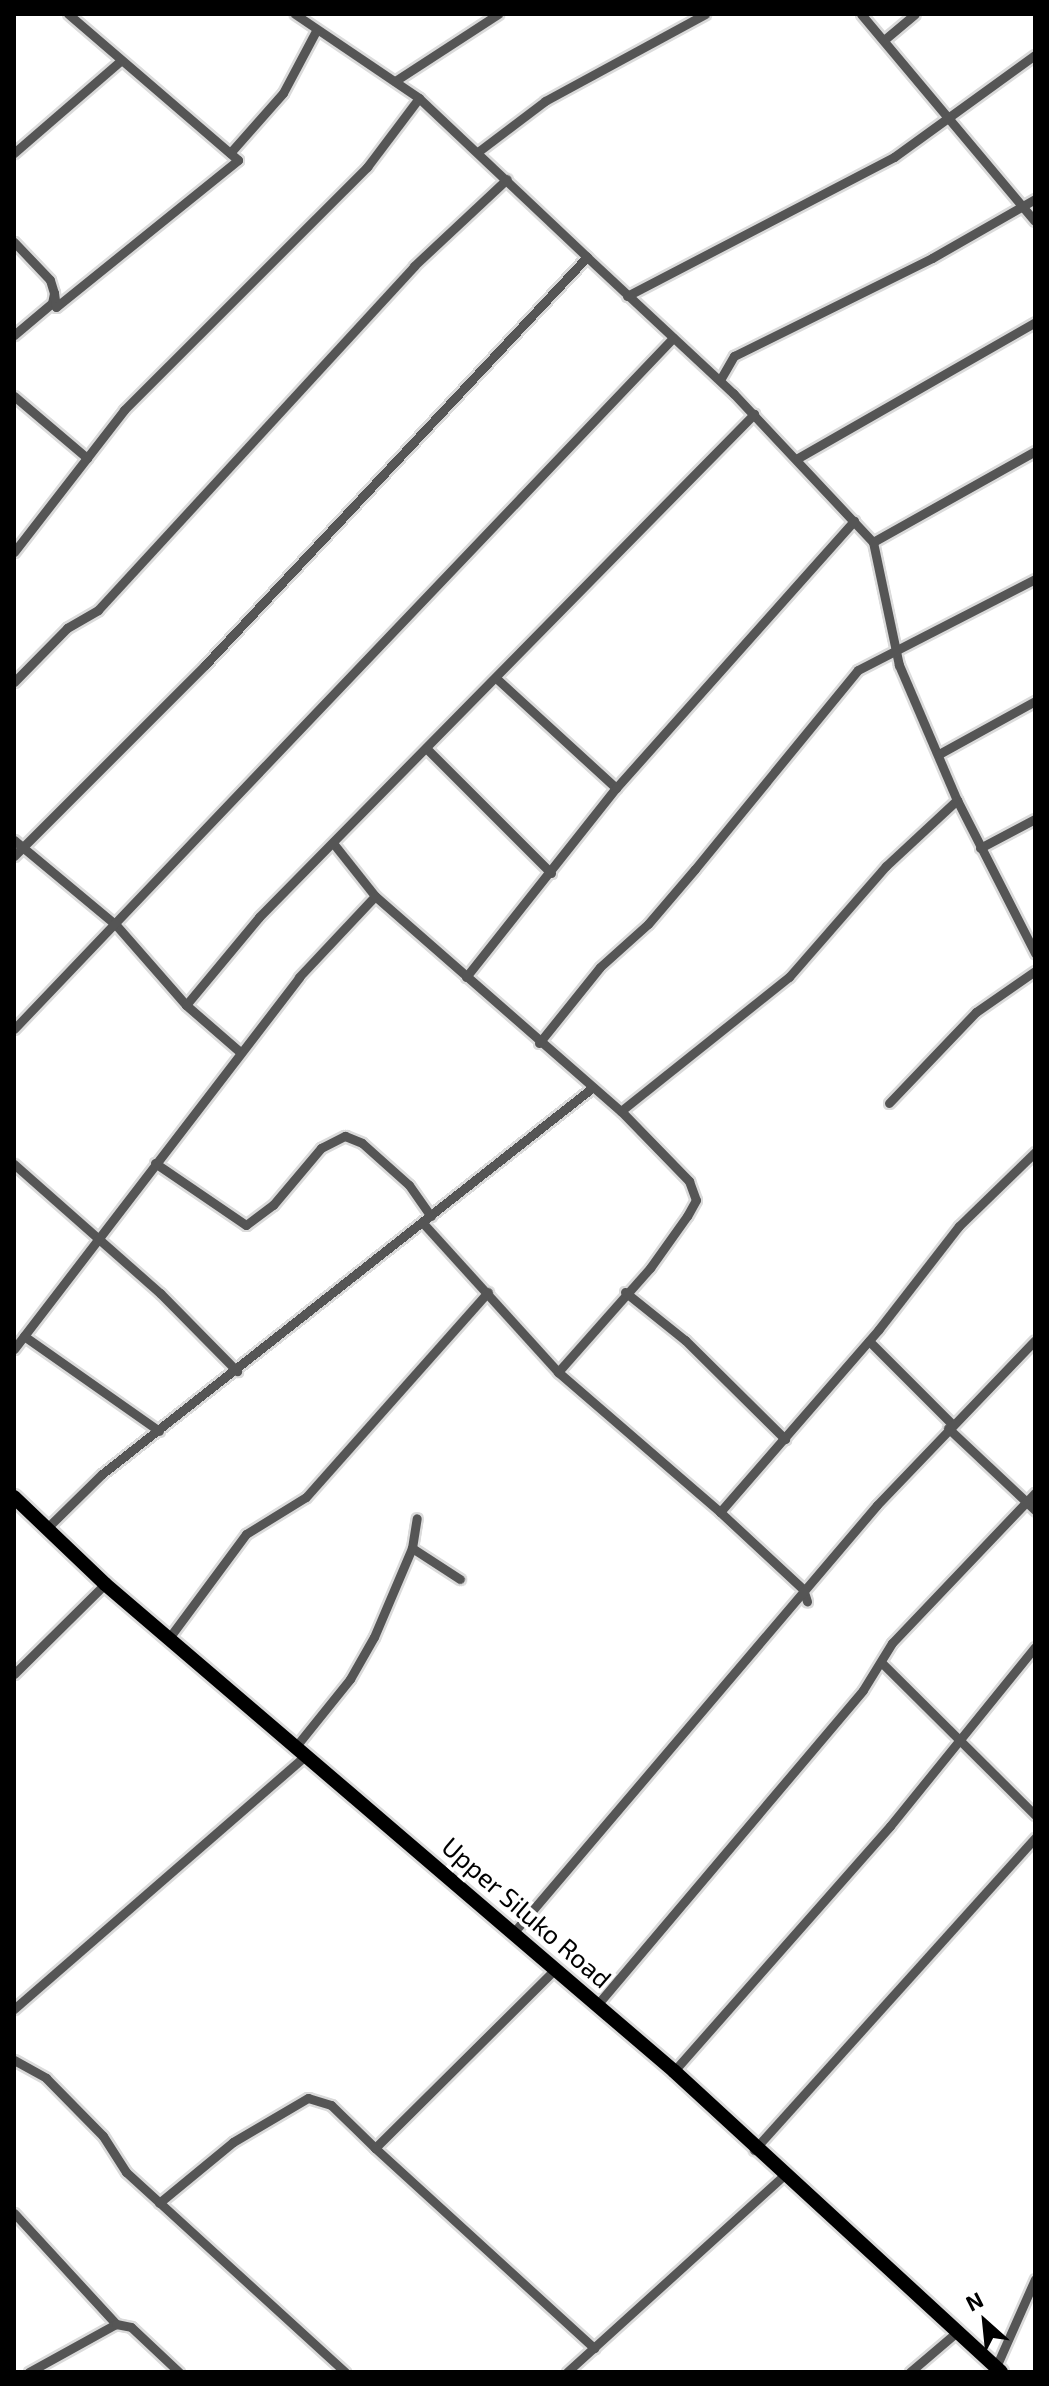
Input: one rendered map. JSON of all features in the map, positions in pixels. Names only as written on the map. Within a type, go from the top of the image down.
[{"type":"main road","name":"Upper Siluko Road","points":[[16,1502],[105,1584],[674,2071],[754,2150],[785,2174],[998,2370]]},
{"type":"street","points":[[14,242],[50,280],[56,307],[194,199],[238,160],[119,62],[68,14]]},
{"type":"street","points":[[395,81],[498,14]]},
{"type":"street","points":[[479,151],[545,101],[705,14]]},
{"type":"street","points":[[861,14],[1035,221]]},
{"type":"street","points":[[884,40],[915,14]]},
{"type":"street","points":[[302,16],[316,31],[419,98],[479,151],[627,296],[720,380],[798,458],[873,542],[893,649],[957,800],[1035,953]]},
{"type":"street","points":[[230,153],[283,93],[316,31]]},
{"type":"street","points":[[627,296],[894,157],[949,121],[1035,55]]},
{"type":"street","points":[[14,153],[119,62]]},
{"type":"street","points":[[16,547],[168,364],[367,167],[419,98]]},
{"type":"street","points":[[14,682],[67,628],[98,610],[414,266],[507,179]]},
{"type":"street","points":[[720,380],[734,356],[1025,209],[1035,199]]},
{"type":"street","points":[[14,856],[205,665],[587,257]]},
{"type":"street","points":[[14,335],[52,303],[54,293]]},
{"type":"street","points":[[798,458],[1035,322]]},
{"type":"street","points":[[14,1029],[673,338]]},
{"type":"street","points":[[14,396],[87,458]]},
{"type":"street","points":[[186,1005],[259,917],[428,750],[754,414]]},
{"type":"street","points":[[873,542],[1035,451]]},
{"type":"street","points":[[466,977],[616,788],[854,521]]},
{"type":"street","points":[[539,1043],[600,967],[676,891],[851,678],[893,649],[1035,579]]},
{"type":"street","points":[[496,678],[616,788]]},
{"type":"street","points":[[939,754],[1035,701]]},
{"type":"street","points":[[428,750],[551,873]]},
{"type":"street","points":[[621,1111],[789,977],[886,866],[957,800]]},
{"type":"street","points":[[980,848],[1035,819]]},
{"type":"street","points":[[14,840],[116,925],[186,1005],[240,1052]]},
{"type":"street","points":[[333,843],[375,896],[539,1043],[621,1111],[689,1181],[696,1200],[650,1268],[625,1292],[558,1372]]},
{"type":"street","points":[[14,1349],[96,1236],[318,954],[375,896]]},
{"type":"street","points":[[889,1103],[976,1012],[1035,971]]},
{"type":"street","points":[[47,1528],[102,1474],[237,1371],[592,1088]]},
{"type":"street","points":[[155,1163],[246,1225],[273,1205],[321,1148],[345,1136],[362,1143],[409,1185],[427,1219],[558,1372],[720,1512],[803,1589],[807,1601]]},
{"type":"street","points":[[720,1512],[869,1341],[959,1226],[1035,1152]]},
{"type":"street","points":[[14,1164],[96,1236],[237,1371]]},
{"type":"street","points":[[169,1638],[246,1534],[306,1497],[488,1292]]},
{"type":"street","points":[[625,1292],[685,1340],[785,1439]]},
{"type":"street","points":[[24,1336],[159,1431]]},
{"type":"street","points":[[514,1932],[803,1589],[950,1426],[1035,1340]]},
{"type":"street","points":[[869,1341],[1035,1510]]},
{"type":"street","points":[[597,2005],[881,1662],[907,1626],[1035,1493]]},
{"type":"street","points":[[14,2009],[302,1750],[374,1637],[416,1551],[417,1518]]},
{"type":"street","points":[[14,1674],[105,1584]]},
{"type":"street","points":[[674,2071],[959,1741],[1035,1647]]},
{"type":"street","points":[[881,1662],[1035,1815]]},
{"type":"street","points":[[754,2150],[1035,1838]]},
{"type":"street","points":[[375,2148],[556,1968]]},
{"type":"street","points":[[14,2060],[46,2078],[103,2136],[126,2172],[345,2372]]},
{"type":"street","points":[[159,2203],[233,2142],[308,2098],[331,2105],[594,2348]]},
{"type":"street","points":[[567,2372],[785,2174]]},
{"type":"street","points":[[14,2213],[116,2324],[131,2327],[179,2372]]},
{"type":"street","points":[[998,2370],[1035,2279]]},
{"type":"street","points":[[29,2372],[116,2324]]},
{"type":"street","points":[[910,2372],[958,2331]]}]
